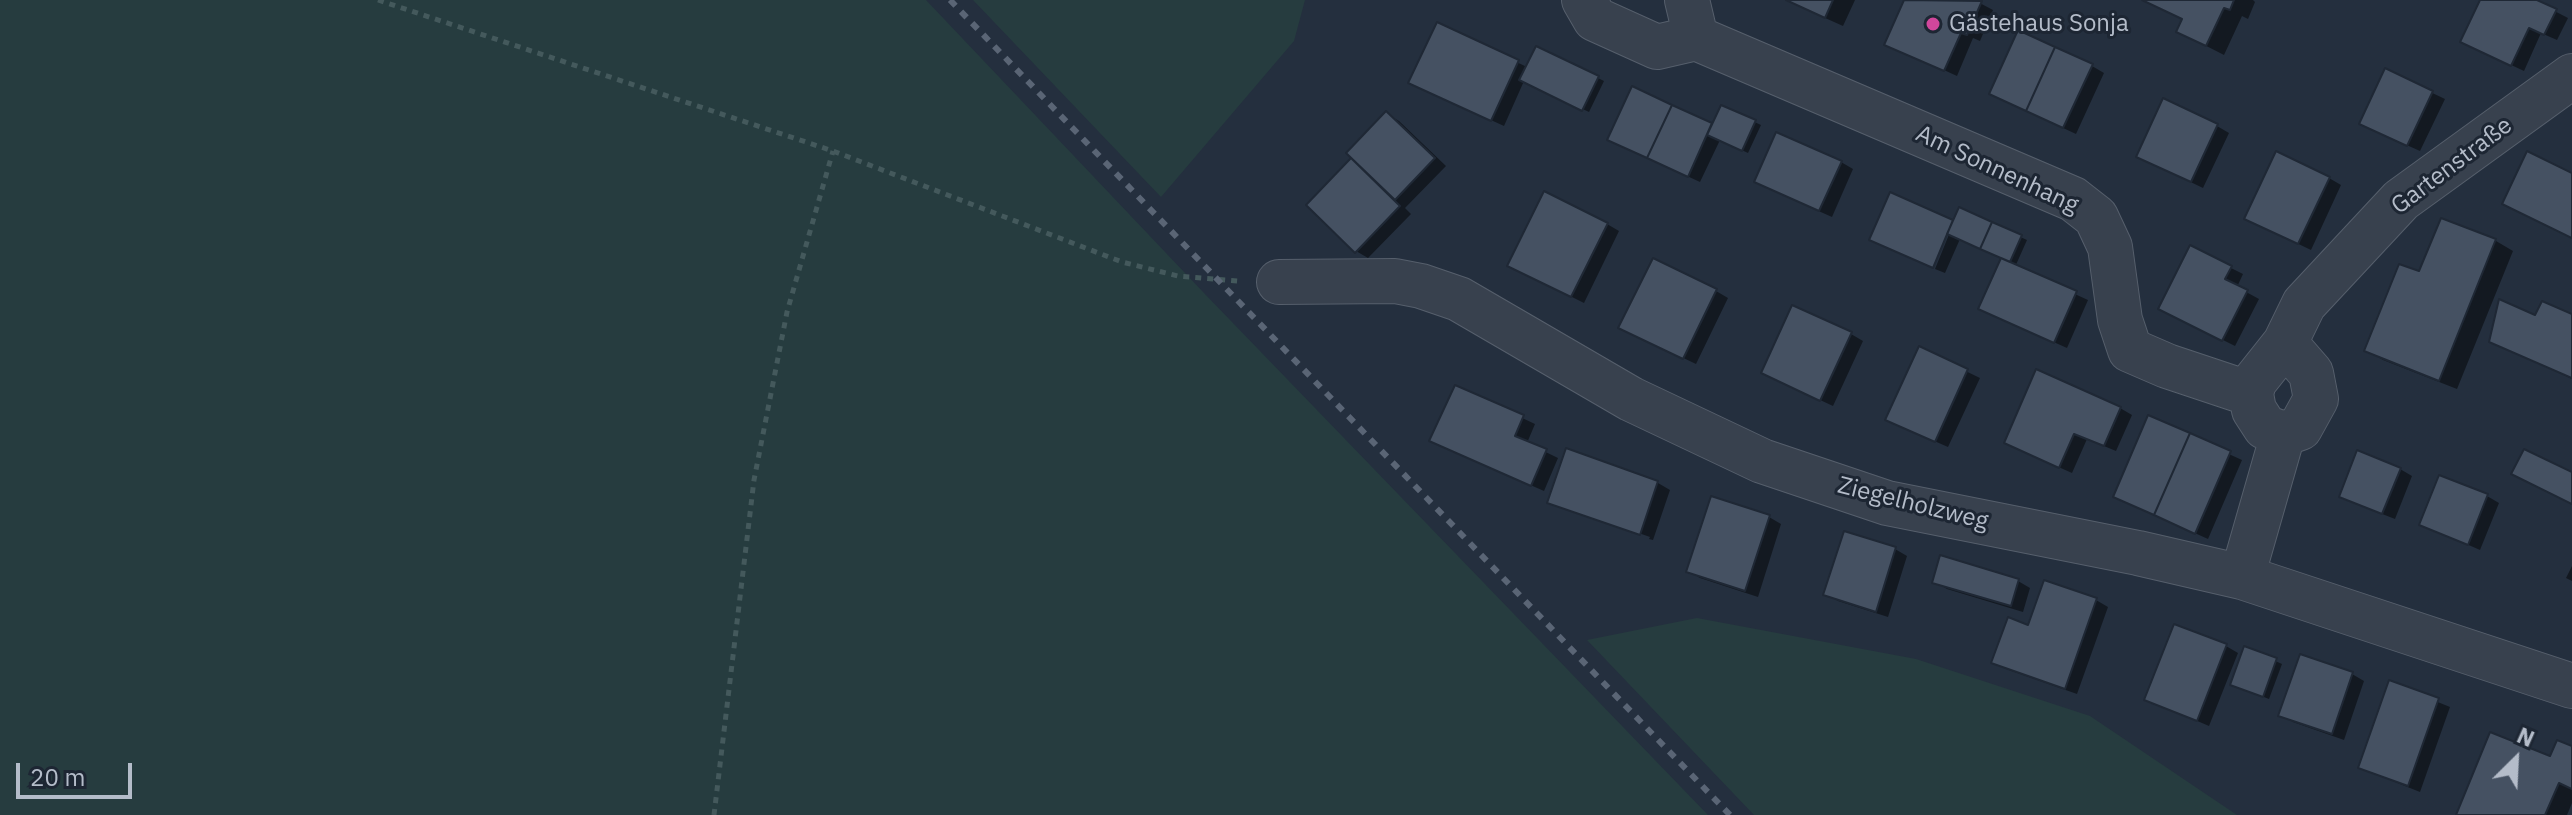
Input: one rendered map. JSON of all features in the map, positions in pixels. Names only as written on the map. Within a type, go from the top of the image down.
[{"type":"street","name":"Am Sonnenhang","points":[[1584,0],[1595,19],[1657,47],[1692,19],[2073,199],[2096,217],[2110,247],[2120,320],[2130,350],[2251,394]]},
{"type":"street","name":"Gartenstraße","points":[[2251,394],[2254,382],[2285,343],[2304,304],[2401,200],[2572,76]]},
{"type":"street","name":"Ziegelholzweg","points":[[1279,282],[1395,281],[1421,286],[1459,299],[1631,399],[1762,461],[1887,503],[2242,577],[2572,686]]},
{"type":"street","points":[[2251,394],[2254,410],[2265,427],[2283,434],[2300,428],[2316,399],[2311,373],[2285,343]]},
{"type":"street","points":[[2242,577],[2283,434]]},
{"type":"path","points":[[378,0],[833,151],[1122,262],[1178,276],[1217,281],[1279,282]]},
{"type":"path","points":[[714,815],[754,480],[787,312],[833,151]]},
{"type":"green space","points":[[0,0],[926,0],[1708,815],[0,815]]},
{"type":"green space","points":[[973,0],[1305,0],[1294,41],[1161,197]]},
{"type":"green space","points":[[1697,618],[1916,659],[2090,716],[2237,815],[1754,815],[1587,640]]},
{"type":"building","points":[[1786,0],[1833,0],[1825,18]]},
{"type":"building","points":[[1904,0],[1982,1],[1967,35],[1961,33],[1944,71],[1884,45]]},
{"type":"building","points":[[2142,0],[2234,0],[2230,10],[2224,8],[2206,46],[2176,32],[2182,19]]},
{"type":"building","points":[[2480,0],[2537,0],[2557,9],[2544,35],[2529,28],[2511,66],[2460,42]]},
{"type":"building","points":[[1437,22],[1519,60],[1491,121],[1408,83]]},
{"type":"building","points":[[2018,30],[2055,47],[2026,111],[1989,94]]},
{"type":"building","points":[[1536,46],[1599,76],[1582,111],[1519,80]]},
{"type":"building","points":[[2055,47],[2093,64],[2063,128],[2026,111]]},
{"type":"building","points":[[2385,68],[2433,91],[2407,146],[2359,124]]},
{"type":"building","points":[[1632,86],[1672,105],[1647,158],[1607,140]]},
{"type":"building","points":[[2163,98],[2218,124],[2191,182],[2136,157]]},
{"type":"building","points":[[1672,105],[1712,123],[1688,177],[1647,158]]},
{"type":"building","points":[[1721,105],[1756,120],[1742,151],[1707,135]]},
{"type":"building","points":[[1386,111],[1435,158],[1395,200],[1346,153]]},
{"type":"building","points":[[1776,132],[1842,161],[1819,211],[1754,182]]},
{"type":"building","points":[[2276,151],[2330,177],[2298,244],[2244,219]]},
{"type":"building","points":[[2527,151],[2572,173],[2572,238],[2502,204]]},
{"type":"building","points":[[1351,158],[1400,206],[1355,253],[1306,205]]},
{"type":"building","points":[[1544,191],[1608,223],[1571,297],[1507,266]]},
{"type":"building","points":[[1890,192],[1953,220],[1933,268],[1869,240]]},
{"type":"building","points":[[1959,207],[1992,222],[1980,249],[1947,234]]},
{"type":"building","points":[[2441,218],[2496,239],[2439,381],[2364,351],[2399,264],[2419,271]]},
{"type":"building","points":[[1992,222],[2022,235],[2010,262],[1980,249]]},
{"type":"building","points":[[2190,245],[2232,266],[2225,279],[2248,290],[2222,341],[2158,309]]},
{"type":"building","points":[[1653,258],[1717,289],[1683,359],[1618,328]]},
{"type":"building","points":[[2001,258],[2077,291],[2054,343],[1978,309]]},
{"type":"building","points":[[2499,299],[2535,315],[2542,301],[2572,314],[2572,378],[2489,342]]},
{"type":"building","points":[[1792,305],[1852,332],[1820,401],[1761,373]]},
{"type":"building","points":[[1919,346],[1968,369],[1935,442],[1885,420]]},
{"type":"building","points":[[2036,369],[2121,407],[2104,446],[2074,434],[2059,468],[2004,443]]},
{"type":"building","points":[[1455,385],[1524,415],[1515,436],[1547,449],[1531,486],[1429,441]]},
{"type":"building","points":[[2148,415],[2190,433],[2154,515],[2113,497]]},
{"type":"building","points":[[2190,433],[2231,451],[2195,534],[2154,515]]},
{"type":"building","points":[[1566,448],[1658,481],[1640,535],[1547,503]]},
{"type":"building","points":[[2524,449],[2572,472],[2572,504],[2511,474]]},
{"type":"building","points":[[2357,450],[2401,468],[2382,514],[2339,497]]},
{"type":"building","points":[[2439,475],[2488,494],[2468,545],[2419,525]]},
{"type":"building","points":[[1711,496],[1770,515],[1745,591],[1686,572]]},
{"type":"building","points":[[1844,531],[1896,547],[1876,612],[1823,595]]},
{"type":"building","points":[[1940,555],[2019,579],[2011,606],[1932,583]]},
{"type":"building","points":[[2044,580],[2097,598],[2065,689],[1991,663],[2008,617],[2028,625]]},
{"type":"building","points":[[2174,624],[2227,644],[2197,721],[2144,700]]},
{"type":"building","points":[[2244,646],[2277,658],[2263,697],[2230,685]]},
{"type":"building","points":[[2300,654],[2353,672],[2332,734],[2278,716]]},
{"type":"building","points":[[2389,680],[2439,698],[2408,786],[2358,768]]},
{"type":"building","points":[[2490,732],[2550,756],[2557,740],[2572,746],[2572,789],[2559,783],[2545,815],[2456,815]]},
{"type":"railway","points":[[950,0],[1730,815]]},
{"type":"place","name":"Gästehaus Sonja","points":[[1933,24]]}]
